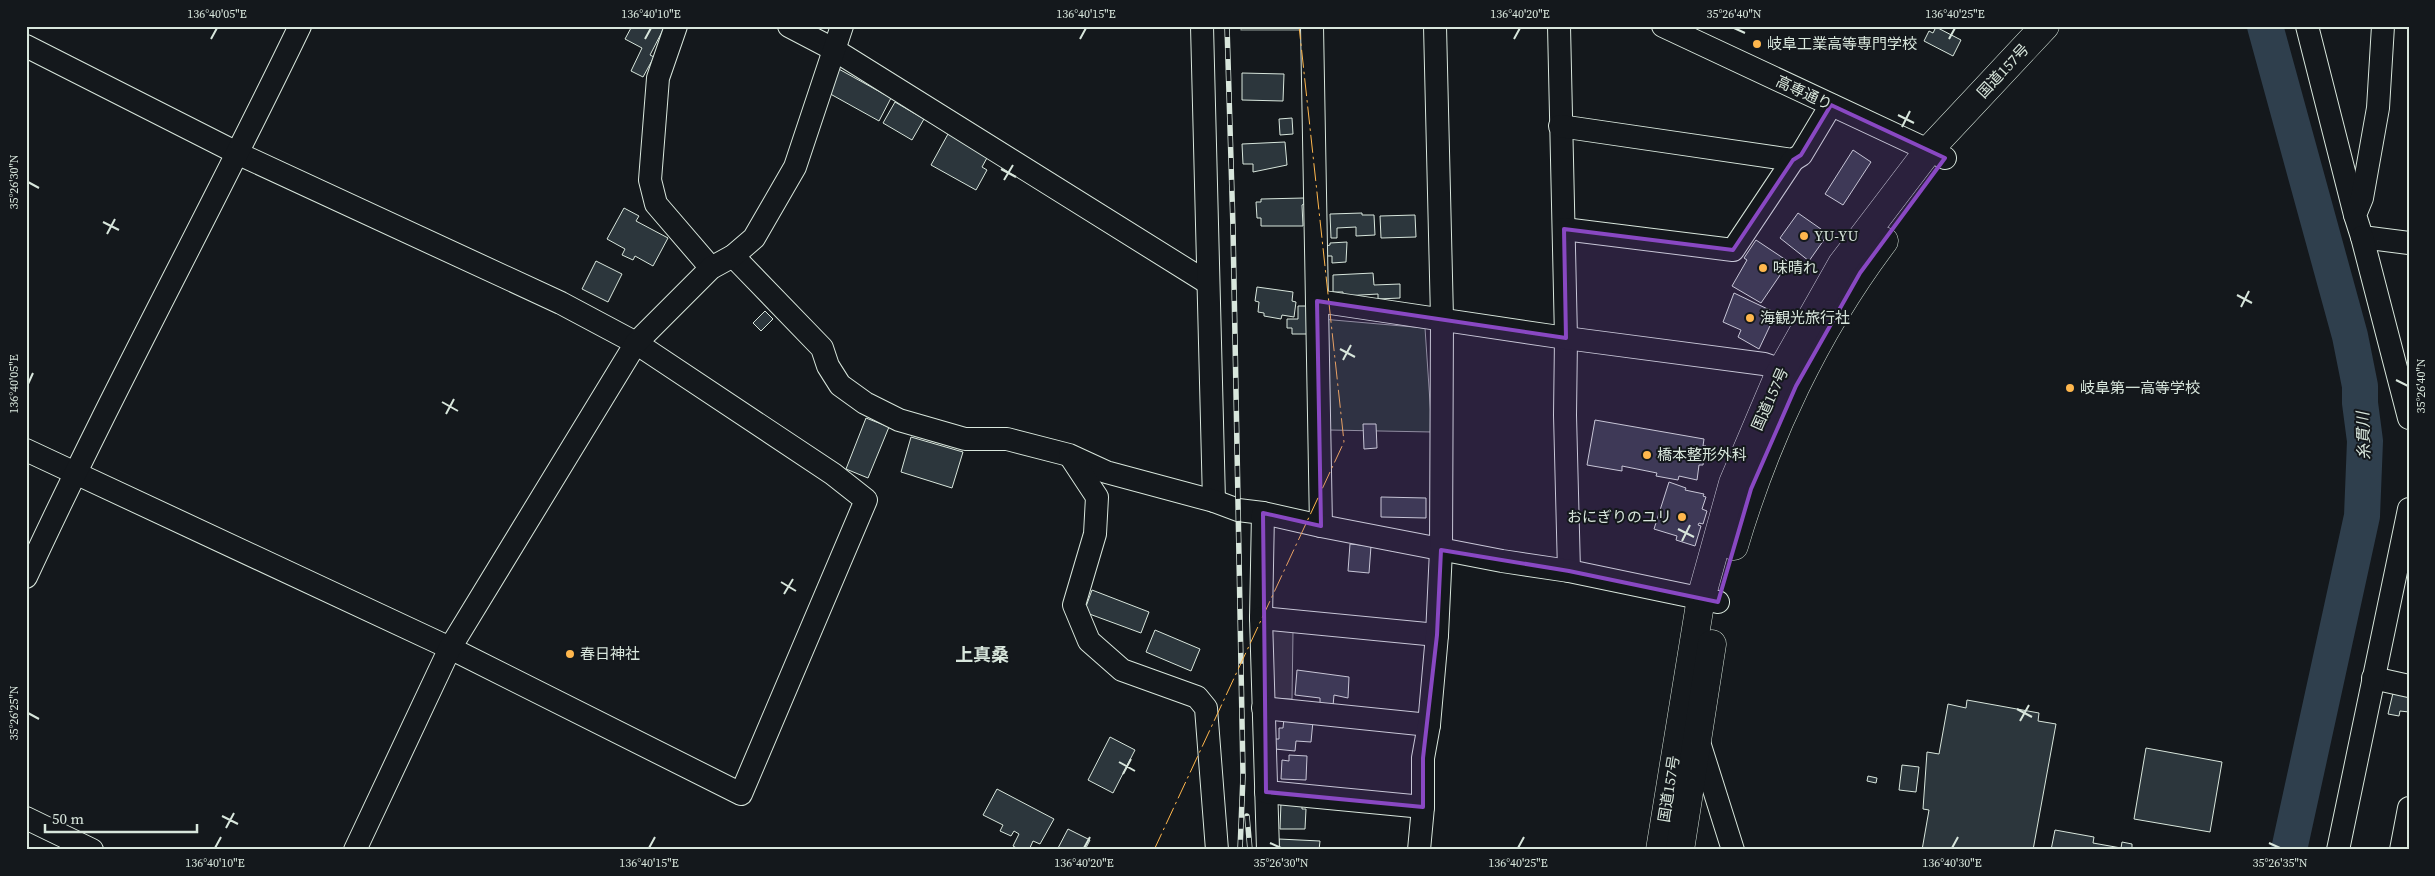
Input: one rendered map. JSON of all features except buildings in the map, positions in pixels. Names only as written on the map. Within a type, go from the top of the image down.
[{"type":"highway","name":"国道157号","points":[[1660,850],[1733,483],[1782,370],[1842,264],[1937,155],[2045,26]]},
{"type":"highway","name":"国道157号","points":[[1680,850],[1698,739],[1709,600],[1751,489],[1796,386],[1860,273],[1937,155],[2066,26]]},
{"type":"street","points":[[26,577],[74,474],[239,154],[300,26]]},
{"type":"street","points":[[676,26],[658,78],[650,180],[656,204],[711,268]]},
{"type":"street","points":[[789,26],[833,49],[1208,283]]},
{"type":"street","points":[[355,850],[450,648],[636,344],[711,268],[733,256],[754,238],[796,167],[842,26]]},
{"type":"street","points":[[1202,26],[1214,501]]},
{"type":"street","points":[[1312,26],[1320,526]]},
{"type":"street","points":[[1419,850],[1424,807],[1423,758],[1429,725],[1437,635],[1441,550],[1442,318],[1435,26]]},
{"type":"street","points":[[1559,26],[1566,338],[1564,415],[1569,571]]},
{"type":"street","name":"高専通り","points":[[1663,26],[1937,155]]},
{"type":"street","points":[[2307,26],[2354,215],[2362,237],[2409,418]]},
{"type":"street","points":[[2354,215],[2362,198],[2378,108],[2383,26]]},
{"type":"street","points":[[26,46],[239,154],[561,303],[636,344],[833,474],[866,500],[741,794],[450,648],[26,450]]},
{"type":"street","points":[[1564,229],[1734,250],[1793,160],[1802,155],[1831,105]]},
{"type":"street","points":[[1560,126],[1793,160]]},
{"type":"street","points":[[2362,237],[2409,243]]},
{"type":"street","points":[[733,256],[822,348],[828,366],[840,385],[865,403],[898,420],[965,439],[1008,439],[1069,455],[1106,472],[1214,501],[1238,510],[1263,513],[1441,550],[1569,571],[1709,600]]},
{"type":"street","points":[[1317,301],[1442,318],[1566,338],[1764,364],[1782,370]]},
{"type":"street","points":[[1069,455],[1097,497],[1095,534],[1074,605],[1089,641],[1122,670],[1197,698],[1206,708],[1217,850]]},
{"type":"street","points":[[2338,850],[2409,509]]},
{"type":"street","points":[[1263,513],[1261,618],[1268,850]]},
{"type":"street","points":[[1261,618],[1437,635]]},
{"type":"street","points":[[2373,678],[2409,686]]},
{"type":"street","points":[[1263,708],[1429,725]]},
{"type":"street","points":[[1698,739],[1733,850]]},
{"type":"street","points":[[1266,792],[1424,807]]},
{"type":"street","points":[[2401,850],[2409,808]]},
{"type":"street","points":[[26,818],[92,850]]},
{"type":"highlighted area","points":[[1831,105],[1945,158],[1860,273],[1796,386],[1751,489],[1718,602],[1569,571],[1441,550],[1437,635],[1423,758],[1423,807],[1266,792],[1263,513],[1321,526],[1317,301],[1566,338],[1564,229],[1733,250],[1793,160],[1801,155]]},
{"type":"green space","points":[[1322,319],[1425,328],[1432,432],[1329,430]]},
{"type":"shaded area","points":[[1241,26],[1302,26],[1302,30],[1241,30]]},
{"type":"shaded area","points":[[1270,628],[1293,631],[1292,699],[1271,698]]},
{"type":"waterway","name":"糸貫川","points":[[2265,26],[2350,336],[2360,386],[2360,403],[2365,441],[2362,516],[2289,850]]},
{"type":"railway","points":[[1227,26],[1233,228],[1243,776],[1240,850]]},
{"type":"railway","points":[[1247,816],[1250,850]]},
{"type":"power","points":[[1154,850],[1344,442],[1299,26]]},
{"type":"place","name":"岐阜工業高等専門学校","points":[[1757,44]]},
{"type":"place","name":"YU-YU","points":[[1804,236]]},
{"type":"place","name":"味晴れ","points":[[1763,268]]},
{"type":"place","name":"海観光旅行社","points":[[1750,318]]},
{"type":"place","name":"岐阜第一高等学校","points":[[2070,388]]},
{"type":"place","name":"橋本整形外科","points":[[1647,455]]},
{"type":"place","name":"おにぎりのユリ","points":[[1682,517]]},
{"type":"place","name":"春日神社","points":[[570,654]]},
{"type":"district","name":"上真桑","points":[[982,655]]}]
